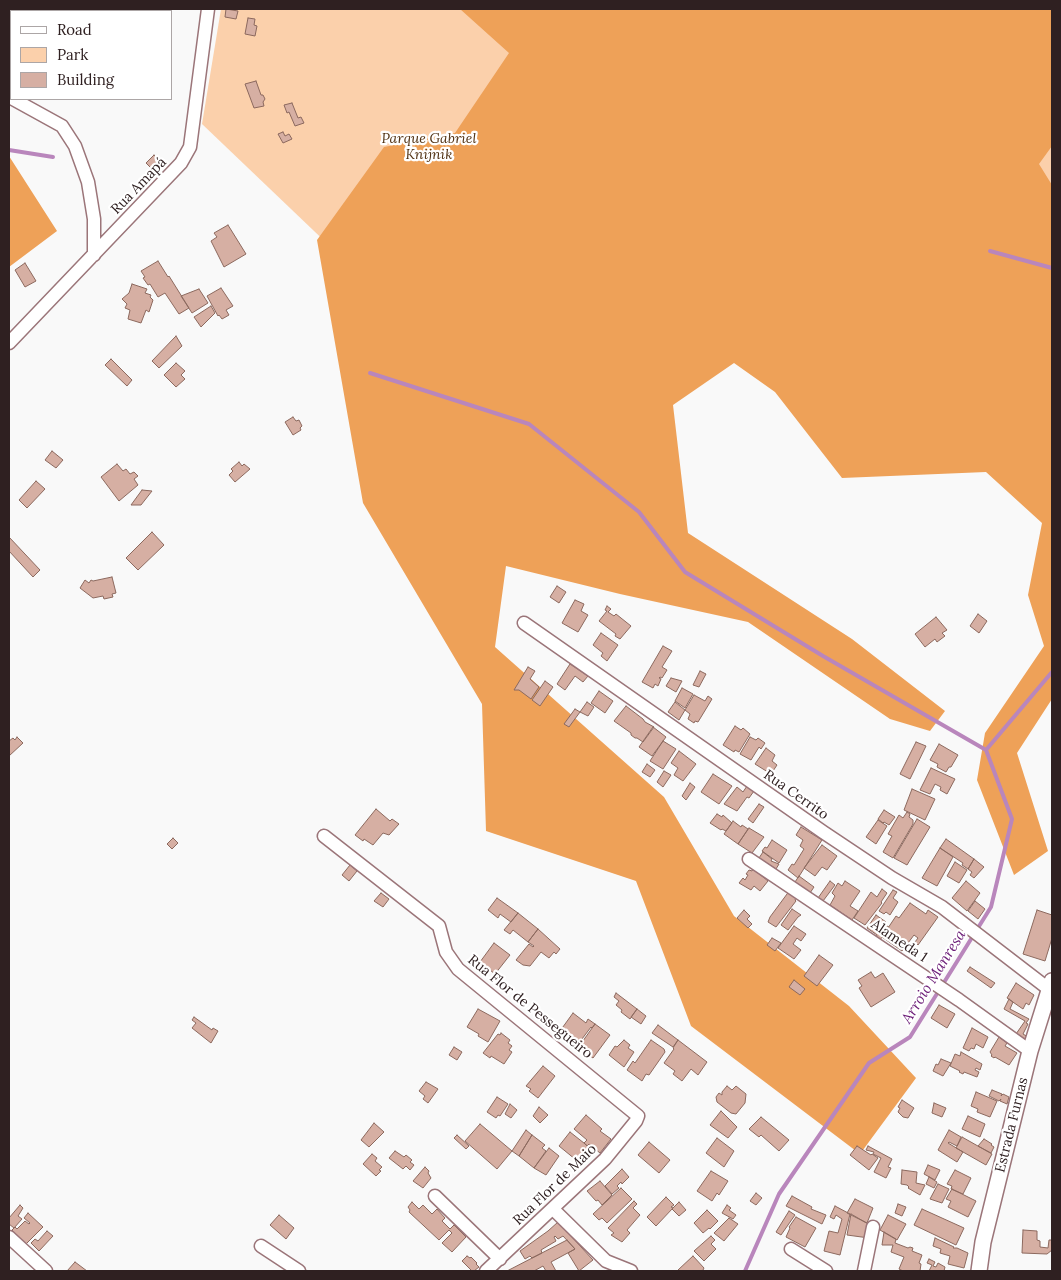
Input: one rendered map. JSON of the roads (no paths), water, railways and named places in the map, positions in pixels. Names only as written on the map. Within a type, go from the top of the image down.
[{"type":"street","name":"Rua Amapá","points":[[9,343],[181,163],[190,147],[208,9]]},
{"type":"street","points":[[15,100],[62,126],[75,146],[88,182],[94,219],[94,255]]},
{"type":"street","name":"Rua Cerrito","points":[[524,623],[823,832],[892,878],[942,907],[1051,986]]},
{"type":"street","name":"Rua Flor de Pessegueiro","points":[[324,836],[438,926],[446,952],[458,969],[638,1116]]},
{"type":"street","name":"Alameda 1","points":[[749,859],[959,1000],[1030,1051]]},
{"type":"street","name":"Estrada Furnas","points":[[979,1271],[983,1242],[1030,1051],[1051,986]]},
{"type":"street","name":"Rua Flor de Maio","points":[[486,1271],[605,1158],[636,1121],[638,1116]]},
{"type":"street","points":[[435,1196],[500,1259]]},
{"type":"street","points":[[553,1209],[606,1261],[631,1271]]},
{"type":"street","points":[[864,1271],[873,1227]]},
{"type":"street","points":[[9,1237],[46,1271]]},
{"type":"street","points":[[262,1246],[299,1271]]},
{"type":"street","points":[[791,1249],[826,1271]]},
{"type":"waterway","points":[[9,150],[53,157]]},
{"type":"waterway","points":[[990,251],[1052,268]]},
{"type":"waterway","points":[[370,373],[529,424],[639,512],[685,572],[823,656],[986,750]]},
{"type":"waterway","name":"Arroio Manresa","points":[[745,1271],[779,1194],[869,1063],[910,1037],[991,907],[1012,819],[986,750],[1052,672]]},
{"type":"park label","name":"Parque Gabriel Knijnik","points":[[429,148]]}]
